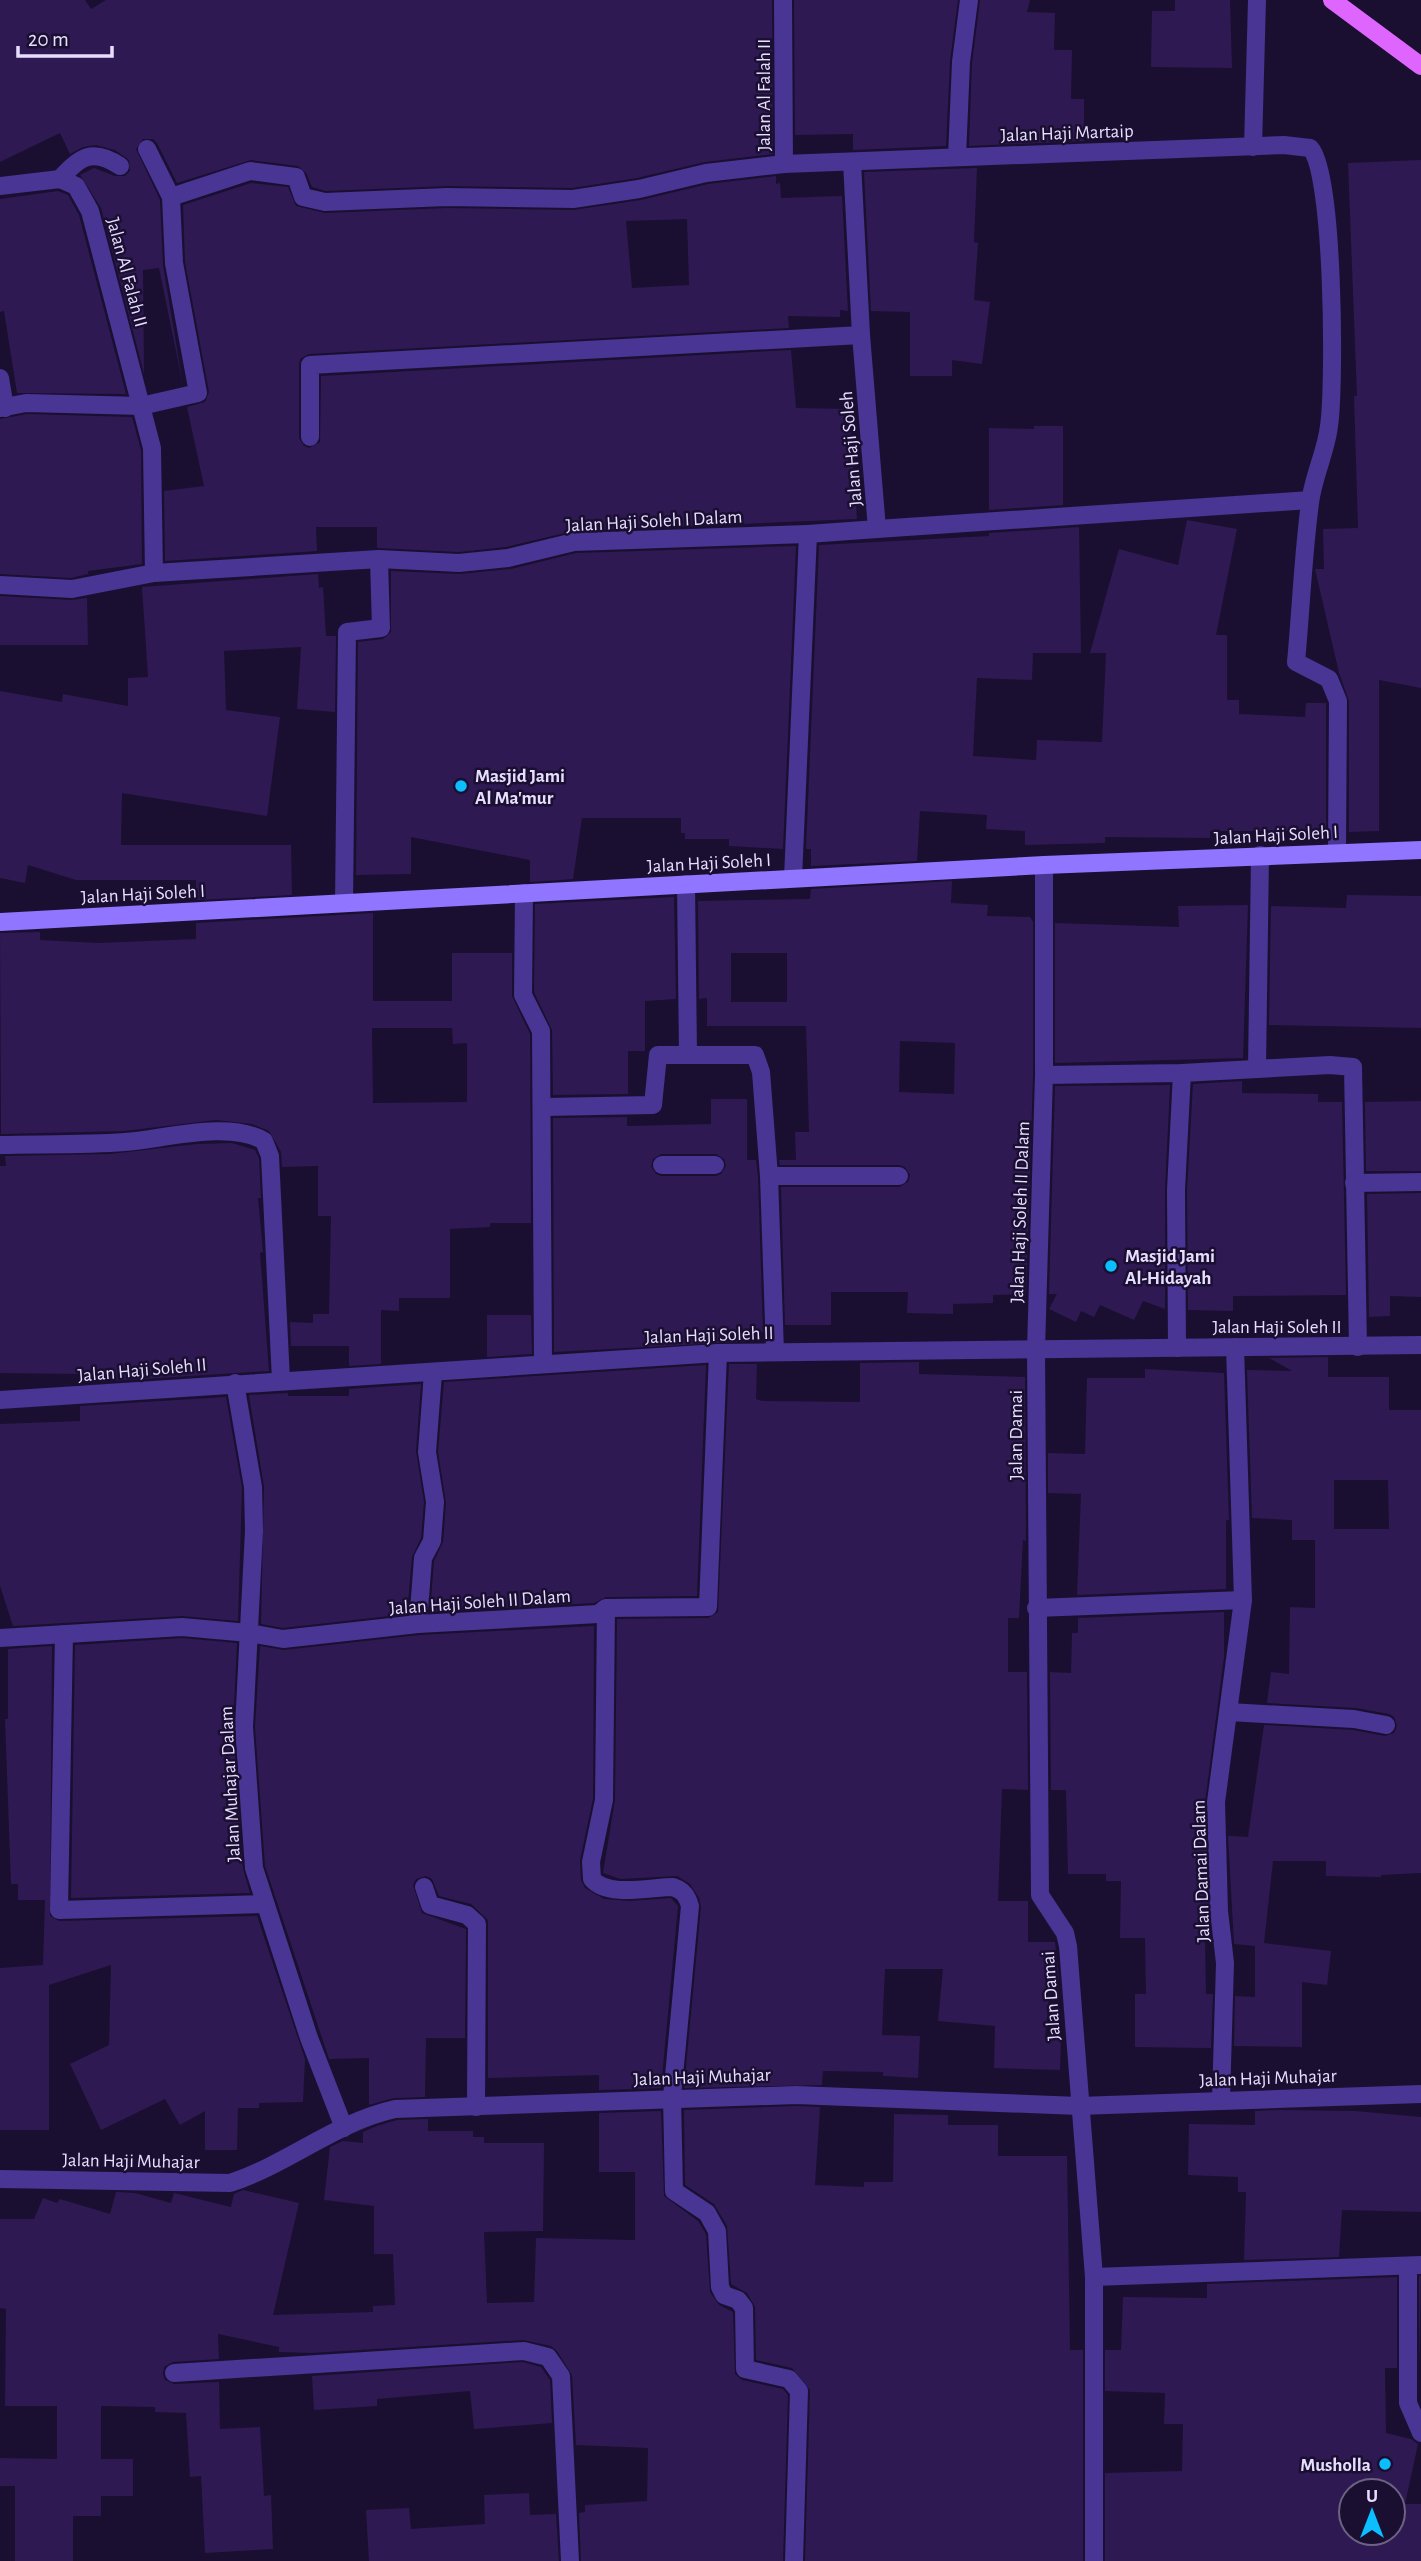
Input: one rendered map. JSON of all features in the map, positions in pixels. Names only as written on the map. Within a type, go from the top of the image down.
[{"type":"main road","points":[[1332,0],[1421,66]]},
{"type":"street","name":"Jalan Al Falah II","points":[[783,0],[784,164],[852,162]]},
{"type":"street","points":[[957,157],[961,62],[969,0]]},
{"type":"street","points":[[1253,147],[1257,0]]},
{"type":"street","name":"Jalan Haji Martaip","points":[[852,162],[1284,145],[1305,147],[1313,151],[1325,204],[1333,375],[1329,428],[1310,500]]},
{"type":"street","points":[[0,378],[3,408],[26,402],[141,406],[198,393],[174,263],[171,197],[147,149]]},
{"type":"street","points":[[0,186],[60,179],[76,162],[89,157],[104,156],[120,166]]},
{"type":"street","name":"Jalan Haji Soleh","points":[[808,534],[877,529],[861,335],[852,162]]},
{"type":"street","points":[[171,197],[250,171],[296,177],[303,197],[325,202],[447,197],[573,199],[639,189],[706,173],[784,164]]},
{"type":"street","name":"Jalan Al Falah II","points":[[60,179],[76,186],[90,211],[152,448],[154,573]]},
{"type":"street","points":[[310,437],[310,365],[861,335]]},
{"type":"street","points":[[877,529],[1310,500],[1296,662],[1329,679],[1338,701],[1337,852]]},
{"type":"street","points":[[793,878],[808,534]]},
{"type":"street","name":"Jalan Haji Soleh I Dalam","points":[[0,585],[72,589],[154,573],[379,559],[459,563],[508,558],[573,542],[808,534]]},
{"type":"street","points":[[344,903],[347,632],[381,628],[379,559]]},
{"type":"street","name":"Jalan Haji Soleh I","points":[[0,922],[1044,865],[1421,850]]},
{"type":"street","points":[[1257,1069],[1260,855]]},
{"type":"street","name":"Jalan Haji Soleh II Dalam","points":[[1036,1350],[1044,1074],[1044,865]]},
{"type":"street","points":[[686,884],[688,1055]]},
{"type":"street","points":[[524,893],[523,995],[541,1031],[543,1107],[540,1222],[543,1364]]},
{"type":"street","points":[[543,1107],[653,1105],[657,1097],[657,1056],[755,1055],[759,1061],[769,1176],[775,1352]]},
{"type":"street","points":[[1044,1074],[1182,1073],[1330,1065],[1353,1067],[1358,1347]]},
{"type":"street","points":[[1177,1348],[1176,1190],[1182,1073]]},
{"type":"street","points":[[0,1145],[124,1142],[215,1132],[242,1132],[264,1141],[270,1156],[281,1380]]},
{"type":"street","points":[[662,1165],[715,1165]]},
{"type":"street","points":[[769,1176],[899,1176]]},
{"type":"street","points":[[1354,1183],[1421,1182]]},
{"type":"street","name":"Jalan Haji Soleh II","points":[[0,1400],[235,1382],[433,1373],[718,1353],[1421,1345]]},
{"type":"street","name":"Jalan Damai Dalam","points":[[1221,2099],[1225,1963],[1219,1911],[1216,1802],[1243,1600],[1234,1347]]},
{"type":"street","name":"Jalan Damai","points":[[1036,1350],[1036,1608],[1042,1800],[1041,1895],[1067,1940],[1094,2277],[1094,2561]]},
{"type":"street","name":"Jalan Haji Soleh II Dalam","points":[[8,1637],[182,1627],[283,1639],[418,1624],[598,1614],[606,1608],[708,1607],[718,1353]]},
{"type":"street","points":[[418,1624],[423,1558],[432,1541],[435,1502],[427,1452],[433,1373]]},
{"type":"street","name":"Jalan Muhajar Dalam","points":[[235,1382],[253,1487],[244,1727],[254,1868],[309,2038],[344,2128]]},
{"type":"street","points":[[1036,1608],[1243,1600]]},
{"type":"street","points":[[606,1608],[604,1800],[591,1873],[594,1882],[604,1886],[629,1889],[673,1888],[682,1890],[687,1898],[689,1917],[672,2097],[674,2191],[707,2213],[717,2231],[720,2287],[724,2295],[738,2301],[744,2308],[745,2369],[789,2379],[799,2391],[794,2561]]},
{"type":"street","points":[[64,1634],[59,1910],[265,1904]]},
{"type":"street","points":[[1229,1712],[1354,1719],[1387,1725]]},
{"type":"street","points":[[424,1888],[430,1905],[467,1915],[477,1924],[476,2107]]},
{"type":"street","name":"Jalan Haji Muhajar","points":[[0,2179],[230,2183],[262,2172],[371,2115],[395,2109],[672,2097],[796,2095],[1079,2106],[1421,2094]]},
{"type":"street","points":[[1094,2277],[1414,2266],[1408,2403],[1421,2433]]},
{"type":"street","points":[[174,2373],[524,2351],[548,2357],[561,2376],[570,2561]]},
{"type":"building","points":[[0,0],[85,0],[91,9],[106,0],[772,0],[773,154],[705,162],[637,178],[572,188],[447,186],[326,191],[312,187],[306,173],[298,166],[251,160],[177,183],[157,143],[153,139],[143,139],[136,149],[160,200],[163,265],[183,385],[159,268],[143,270],[144,374],[101,208],[80,175],[94,168],[115,176],[125,176],[130,171],[129,160],[115,150],[96,145],[83,147],[70,154],[60,133],[0,162]]},
{"type":"building","points":[[794,0],[958,0],[950,61],[946,146],[853,150],[853,134],[795,135]]},
{"type":"building","points":[[980,0],[1030,0],[1027,12],[1055,13],[1054,50],[1072,50],[1071,99],[1084,99],[1084,141],[969,146],[972,63]]},
{"type":"building","points":[[1175,0],[1230,0],[1232,68],[1151,67],[1152,11],[1175,11]]},
{"type":"building","points":[[1421,160],[1421,688],[1379,680],[1379,831],[1349,832],[1349,701],[1339,673],[1315,569],[1324,569],[1323,529],[1358,528],[1354,396],[1357,396],[1348,163]]},
{"type":"building","points":[[977,168],[974,242],[978,243],[974,300],[990,302],[982,364],[952,360],[952,376],[910,376],[910,312],[871,311],[864,172]]},
{"type":"building","points":[[776,176],[776,184],[780,183],[781,198],[842,196],[848,311],[840,310],[840,317],[788,316],[789,328],[309,354],[300,359],[299,365],[299,438],[304,446],[309,448],[320,442],[321,376],[791,350],[796,408],[849,409],[857,519],[573,531],[506,547],[459,552],[377,548],[377,527],[316,527],[317,551],[165,561],[164,491],[204,486],[187,407],[205,402],[209,392],[185,262],[183,205],[251,183],[288,187],[296,206],[325,213],[447,208],[573,210],[641,200],[708,184]],"holes":[[[687,219],[689,285],[632,288],[626,221]]]},
{"type":"building","points":[[58,191],[68,195],[79,215],[126,394],[17,393],[4,311],[0,312],[0,199]]},
{"type":"building","points":[[27,414],[132,417],[141,450],[142,564],[88,571],[88,574],[71,578],[0,574],[0,419]]},
{"type":"building","points":[[1034,426],[1063,426],[1063,505],[989,510],[989,428],[1034,429]]},
{"type":"building","points":[[1187,520],[1237,529],[1216,635],[1227,635],[1227,700],[1239,700],[1239,714],[1305,717],[1306,703],[1326,703],[1326,831],[1210,831],[1210,838],[1105,837],[1105,843],[1025,845],[1025,831],[986,829],[987,815],[920,811],[917,861],[811,866],[811,849],[806,849],[819,545],[989,536],[989,533],[1079,527],[1081,653],[1033,653],[1032,680],[977,678],[973,756],[1036,760],[1037,740],[1102,742],[1106,653],[1090,653],[1119,549],[1178,565]]},
{"type":"building","points":[[796,546],[783,849],[729,846],[729,839],[685,839],[685,833],[681,833],[681,818],[582,818],[573,879],[530,882],[530,860],[411,837],[411,874],[356,875],[358,642],[383,639],[391,632],[391,571],[460,574],[511,569],[576,553]]},
{"type":"building","points":[[318,574],[319,588],[323,587],[326,636],[336,636],[335,712],[297,709],[301,647],[224,651],[226,710],[280,717],[267,816],[122,793],[121,845],[291,845],[292,895],[196,900],[196,880],[76,880],[28,865],[25,883],[0,878],[0,691],[62,702],[63,694],[128,706],[128,678],[148,677],[142,587]]},
{"type":"building","points":[[0,596],[71,600],[87,598],[88,645],[0,645]]},
{"type":"building","points":[[952,881],[951,903],[988,905],[987,916],[1030,917],[1033,922],[1033,1075],[1026,1294],[993,1295],[993,1303],[953,1304],[953,1314],[907,1313],[908,1292],[831,1292],[831,1325],[785,1325],[781,1187],[899,1187],[908,1182],[910,1175],[905,1167],[899,1165],[780,1165],[779,1160],[796,1160],[795,1132],[809,1132],[806,1026],[707,1026],[707,998],[699,999],[698,901],[810,899],[811,889]],"holes":[[[731,953],[787,953],[787,1002],[731,1002]],[[900,1041],[955,1043],[954,1094],[899,1092]]]},
{"type":"building","points":[[1347,895],[1421,896],[1421,1028],[1269,1025],[1271,906],[1346,908]]},
{"type":"building","points":[[674,897],[676,999],[645,1001],[645,1051],[628,1051],[628,1094],[553,1095],[552,1030],[534,992],[535,904]]},
{"type":"building","points":[[1248,905],[1243,1058],[1055,1063],[1055,923],[1179,927],[1178,906]]},
{"type":"building","points":[[373,913],[373,1001],[452,1001],[452,953],[512,953],[512,996],[530,1034],[531,1223],[490,1223],[490,1227],[450,1229],[450,1298],[399,1298],[399,1311],[381,1310],[381,1364],[349,1366],[349,1346],[291,1346],[290,1322],[313,1323],[313,1314],[329,1314],[331,1216],[318,1216],[318,1166],[282,1167],[281,1152],[269,1131],[252,1124],[216,1120],[124,1131],[1,1134],[0,933],[40,932],[40,940],[98,943],[196,939],[196,923]],"holes":[[[372,1028],[452,1028],[453,1044],[467,1043],[467,1102],[373,1103]]]},
{"type":"building","points":[[1242,1081],[1242,1093],[1318,1094],[1318,1102],[1342,1102],[1346,1295],[1233,1296],[1233,1311],[1188,1310],[1187,1190],[1193,1084]]},
{"type":"building","points":[[1170,1085],[1165,1190],[1165,1309],[1143,1301],[1134,1320],[1100,1305],[1094,1317],[1081,1311],[1076,1322],[1049,1309],[1057,1294],[1049,1294],[1055,1086]]},
{"type":"building","points":[[711,1099],[747,1099],[747,1160],[756,1160],[758,1177],[763,1332],[758,1332],[757,1341],[554,1352],[553,1118],[627,1117],[627,1126],[711,1124]],"holes":[[[661,1154],[716,1154],[724,1159],[726,1166],[721,1174],[716,1176],[661,1176],[656,1174],[651,1166],[653,1159]]]},
{"type":"building","points":[[1421,1101],[1421,1171],[1366,1171],[1365,1102]]},
{"type":"building","points":[[232,1143],[255,1150],[259,1158],[261,1198],[258,1198],[263,1252],[260,1253],[269,1371],[80,1383],[80,1374],[0,1373],[0,1166],[6,1166],[5,1156],[110,1154],[197,1144]]},
{"type":"building","points":[[1421,1193],[1421,1297],[1390,1296],[1390,1316],[1369,1317],[1367,1194]]},
{"type":"building","points":[[487,1315],[531,1315],[532,1354],[487,1357]]},
{"type":"building","points":[[1328,1357],[1328,1377],[1389,1377],[1389,1410],[1421,1410],[1421,1873],[1381,1877],[1326,1876],[1326,1861],[1273,1861],[1264,1943],[1331,1951],[1327,1985],[1302,1982],[1302,2047],[1234,2046],[1235,1996],[1255,1997],[1255,1946],[1234,1944],[1228,1836],[1248,1837],[1264,1725],[1353,1730],[1385,1736],[1394,1733],[1397,1726],[1394,1717],[1389,1714],[1356,1708],[1267,1703],[1271,1672],[1289,1674],[1290,1607],[1315,1608],[1315,1540],[1292,1540],[1292,1520],[1252,1518],[1247,1370],[1292,1371],[1269,1358]],"holes":[[[1334,1480],[1388,1480],[1389,1529],[1334,1529]]]},
{"type":"building","points":[[919,1362],[919,1374],[1025,1377],[1026,1541],[1023,1540],[1019,1618],[1008,1618],[1008,1672],[1027,1672],[1028,1790],[1002,1789],[998,1901],[1028,1901],[1028,1942],[1055,1942],[1059,1980],[1051,1980],[1045,2037],[1061,2037],[1060,2070],[994,2068],[995,2026],[938,2021],[943,1969],[885,1969],[882,2035],[920,2036],[918,2078],[883,2076],[883,2072],[823,2071],[822,2085],[684,2088],[701,1907],[699,1898],[690,1884],[677,1876],[620,1879],[603,1873],[615,1800],[617,1619],[708,1618],[718,1612],[729,1364],[757,1364],[756,1399],[762,1401],[860,1402],[860,1363]]},
{"type":"building","points":[[706,1365],[697,1596],[606,1597],[594,1603],[430,1612],[434,1561],[443,1542],[446,1503],[438,1452],[444,1382]]},
{"type":"building","points":[[1145,1369],[1224,1373],[1229,1520],[1226,1520],[1226,1589],[1077,1595],[1081,1494],[1048,1493],[1048,1453],[1085,1454],[1087,1378],[1145,1378]]},
{"type":"building","points":[[421,1384],[416,1451],[424,1502],[421,1538],[412,1557],[407,1614],[283,1628],[261,1624],[264,1487],[249,1395],[288,1393],[288,1396],[349,1396],[349,1389]]},
{"type":"building","points":[[226,1397],[242,1488],[238,1621],[182,1616],[13,1626],[0,1586],[0,1424],[80,1421],[80,1406]]},
{"type":"building","points":[[1224,1612],[1224,1657],[1205,1802],[1211,1942],[1205,1941],[1206,1994],[1213,1994],[1211,2048],[1135,2047],[1135,1994],[1146,1994],[1145,1938],[1120,1938],[1121,1881],[1106,1881],[1106,1874],[1068,1874],[1066,1790],[1051,1790],[1050,1672],[1071,1673],[1072,1633],[1078,1633],[1078,1618]]},
{"type":"building","points":[[594,1626],[593,1799],[580,1860],[581,1880],[585,1888],[604,1899],[630,1901],[671,1898],[678,1906],[661,2088],[599,2090],[599,2075],[488,2078],[488,1920],[471,1904],[439,1896],[432,1879],[426,1876],[416,1879],[413,1885],[422,1913],[466,1929],[465,2038],[426,2038],[425,2097],[394,2098],[369,2105],[369,2058],[329,2059],[265,1866],[255,1727],[260,1646],[284,1650],[419,1635]]},
{"type":"building","points":[[182,1638],[237,1643],[233,1728],[243,1869],[250,1893],[71,1898],[75,1645]]},
{"type":"building","points":[[52,1646],[50,1916],[59,1921],[257,1916],[305,2059],[303,2102],[259,2103],[259,2108],[238,2108],[237,2150],[205,2150],[205,2111],[180,2125],[165,2099],[101,2130],[70,2064],[109,2045],[111,1965],[49,1985],[49,2130],[0,2130],[0,1968],[43,1965],[45,1900],[18,1900],[18,1884],[11,1884],[5,1719],[8,1719],[8,1649]]},
{"type":"building","points":[[820,2107],[815,2185],[864,2187],[864,2182],[893,2182],[894,2114],[948,2115],[948,2125],[998,2125],[998,2156],[1067,2156],[1070,2350],[1083,2350],[1083,2561],[805,2561],[810,2390],[792,2368],[756,2360],[755,2307],[747,2293],[731,2284],[727,2226],[714,2204],[685,2185],[684,2110]]},
{"type":"building","points":[[661,2111],[664,2196],[698,2221],[706,2234],[710,2292],[719,2305],[733,2312],[735,2374],[742,2380],[783,2389],[788,2395],[783,2561],[581,2561],[579,2513],[585,2512],[585,2505],[647,2501],[648,2448],[576,2445],[572,2375],[551,2346],[523,2340],[311,2353],[279,2352],[279,2347],[218,2334],[219,2359],[173,2362],[164,2367],[163,2374],[165,2380],[174,2384],[219,2382],[220,2429],[260,2427],[264,2496],[271,2495],[273,2549],[205,2553],[201,2476],[190,2477],[186,2413],[155,2412],[155,2407],[101,2406],[101,2459],[133,2459],[133,2496],[101,2496],[101,2516],[73,2516],[73,2561],[15,2561],[15,2486],[0,2486],[0,2458],[57,2459],[57,2406],[5,2406],[6,2309],[0,2308],[0,2219],[34,2219],[43,2198],[57,2203],[60,2199],[110,2214],[116,2192],[135,2193],[171,2203],[174,2193],[231,2207],[234,2194],[243,2190],[299,2203],[273,2315],[373,2312],[373,2306],[395,2305],[393,2254],[374,2254],[374,2206],[324,2200],[330,2147],[343,2141],[363,2143],[363,2132],[397,2120],[428,2119],[428,2131],[473,2131],[473,2137],[484,2137],[484,2143],[544,2143],[543,2231],[484,2232],[487,2303],[534,2302],[536,2238],[635,2240],[635,2172],[599,2172],[599,2113]]},
{"type":"building","points":[[1255,2111],[1355,2111],[1421,2117],[1421,2212],[1342,2210],[1339,2257],[1244,2260],[1246,2192],[1238,2192],[1238,2177],[1188,2175],[1189,2124],[1255,2125]]},
{"type":"building","points":[[1419,2276],[1421,2276],[1419,2368]]},
{"type":"building","points":[[1397,2277],[1397,2368],[1385,2368],[1386,2433],[1411,2439],[1418,2444],[1407,2495],[1407,2477],[1337,2477],[1337,2547],[1407,2547],[1407,2504],[1421,2504],[1421,2561],[1105,2561],[1105,2473],[1182,2471],[1183,2424],[1164,2424],[1165,2393],[1105,2391],[1105,2350],[1121,2350],[1123,2297],[1207,2298],[1207,2284]]},
{"type":"building","points":[[523,2362],[541,2367],[550,2380],[552,2423],[474,2429],[470,2391],[377,2399],[377,2406],[314,2410],[312,2376]]},
{"type":"building","points":[[529,2493],[530,2515],[556,2514],[559,2561],[369,2561],[366,2510],[409,2508],[411,2529],[485,2524],[484,2495]]},
{"type":"place","name":"Masjid Jami Al Ma'mur","points":[[461,786]]},
{"type":"place","name":"Masjid Jami Al-Hidayah","points":[[1111,1266]]},
{"type":"place","name":"Musholla","points":[[1385,2464]]}]
